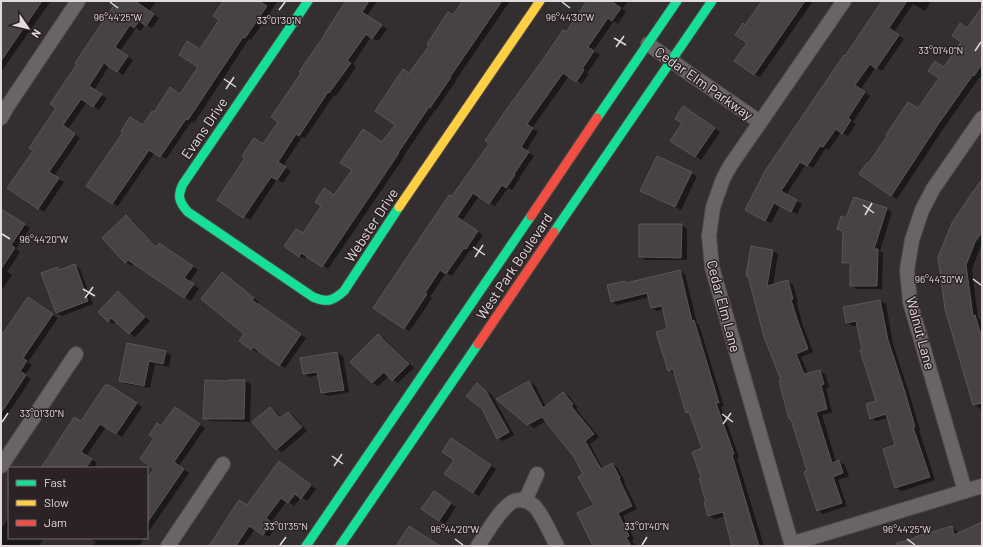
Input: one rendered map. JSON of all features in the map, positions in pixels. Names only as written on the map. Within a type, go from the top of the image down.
[{"type":"main road","name":"Evans Drive","points":[[179,192],[308,1]]},
{"type":"main road","name":"Webster Drive","points":[[179,192],[179,200],[188,212],[313,298],[320,301],[329,302],[337,298],[344,291],[418,179],[540,1]]},
{"type":"main road","name":"West Park Boulevard","points":[[306,546],[677,1]]},
{"type":"main road","name":"West Park Boulevard","points":[[340,546],[712,1]]},
{"type":"street","points":[[3,109],[78,1]]},
{"type":"street","name":"Cedar Elm Lane","points":[[792,545],[712,267],[709,236],[713,207],[723,179],[730,166],[844,1]]},
{"type":"street","name":"Cedar Elm Parkway","points":[[648,44],[760,122]]},
{"type":"street","name":"Walnut Lane","points":[[966,492],[910,302],[907,270],[912,240],[922,210],[933,189],[982,118]]},
{"type":"street","points":[[1,466],[76,354]]},
{"type":"street","points":[[168,546],[223,464]]},
{"type":"street","points":[[526,501],[537,474]]},
{"type":"street","points":[[792,545],[982,486]]},
{"type":"street","points":[[478,546],[495,520],[506,508],[514,501],[521,500],[526,501],[535,507],[540,513],[557,546]]},
{"type":"building","points":[[1,1],[42,1],[1,61]]},
{"type":"building","points":[[117,1],[135,1],[154,14],[146,26],[139,21],[134,28],[130,25],[115,47],[128,56],[117,72],[104,63],[89,86],[102,94],[93,107],[81,99],[63,125],[75,134],[49,172],[59,178],[38,209],[7,188],[33,151],[29,148],[56,108],[50,104],[77,64],[75,63]]},
{"type":"building","points":[[223,1],[259,1],[267,6],[245,38],[243,37],[188,120],[186,119],[160,157],[149,150],[112,204],[86,186],[123,132],[121,131],[130,117],[143,125],[152,111],[154,112],[170,87],[180,94],[198,67],[179,55],[187,41],[200,49],[219,20],[213,16]]},
{"type":"building","points":[[346,1],[369,1],[362,12],[382,25],[372,39],[366,34],[347,61],[351,63],[329,93],[328,92],[299,136],[296,134],[278,162],[286,167],[277,180],[271,177],[243,218],[217,200],[245,158],[242,156],[254,138],[263,144],[278,122],[271,117],[301,73],[299,72]]},
{"type":"building","points":[[463,1],[502,1],[322,267],[301,253],[299,257],[284,246],[296,229],[303,233],[321,206],[315,202],[324,188],[334,195],[352,170],[340,163],[363,129],[382,142],[395,125],[375,111],[403,69],[409,73],[429,46],[427,44],[448,12],[453,15]]},
{"type":"building","points":[[587,1],[611,1],[621,8],[612,21],[608,18],[588,47],[594,51],[582,69],[584,70],[576,82],[563,73],[527,124],[533,128],[521,147],[529,152],[506,188],[502,185],[489,204],[473,193],[457,217],[478,231],[446,274],[440,270],[425,293],[427,294],[404,329],[373,308],[449,195],[452,196],[489,144],[485,141],[506,110],[563,30],[566,32]]},
{"type":"building","points":[[762,1],[805,1],[754,75],[734,61],[747,43],[735,35],[743,23],[745,25]]},
{"type":"building","points":[[882,1],[907,1],[889,28],[899,35],[876,69],[870,64],[855,85],[865,92],[848,118],[851,120],[842,134],[836,129],[823,147],[820,146],[807,166],[800,162],[781,191],[797,200],[791,212],[774,203],[765,221],[745,210],[765,171]]},
{"type":"building","points":[[982,7],[982,64],[939,123],[891,196],[859,174],[867,163],[868,164],[908,102],[918,108],[939,78],[928,71],[935,61],[944,67],[961,42],[952,36],[960,23],[967,28]]},
{"type":"building","points":[[683,106],[715,128],[695,157],[670,141],[682,123],[675,119]]},
{"type":"building","points":[[657,156],[692,172],[675,207],[640,191]]},
{"type":"building","points":[[982,178],[982,232],[975,242],[966,265],[973,316],[975,315],[982,338],[982,403],[973,405],[945,309],[938,257],[952,223]]},
{"type":"building","points":[[854,197],[887,208],[874,249],[878,249],[877,286],[850,286],[850,263],[842,263],[843,231],[837,229],[841,216],[846,218]]},
{"type":"building","points":[[1,209],[25,224],[11,245],[15,248],[1,269]]},
{"type":"building","points":[[126,215],[156,247],[159,243],[193,266],[184,278],[194,284],[184,298],[128,260],[125,263],[102,238]]},
{"type":"building","points":[[639,224],[682,224],[681,258],[639,257]]},
{"type":"building","points":[[751,246],[773,250],[767,286],[788,280],[793,299],[791,300],[808,349],[796,354],[804,374],[820,370],[824,384],[821,385],[827,409],[816,412],[832,463],[839,460],[843,473],[833,477],[842,503],[817,511],[804,472],[807,471],[791,419],[789,419],[779,381],[781,380],[764,337],[748,276],[746,276]]},
{"type":"building","points":[[75,264],[88,301],[56,313],[41,273],[58,267],[59,270]]},
{"type":"building","points":[[680,270],[692,321],[694,320],[719,403],[716,403],[734,454],[732,455],[759,546],[732,546],[723,512],[708,516],[704,502],[706,502],[699,478],[701,477],[692,452],[702,448],[689,412],[686,413],[673,369],[668,371],[656,332],[667,329],[662,306],[651,308],[647,293],[611,302],[607,285],[625,281],[626,283]]},
{"type":"building","points":[[222,272],[254,298],[252,300],[301,334],[279,366],[253,347],[251,350],[239,341],[244,334],[201,299]]},
{"type":"building","points":[[118,291],[145,317],[129,334],[111,318],[108,322],[98,312]]},
{"type":"building","points":[[28,297],[53,314],[23,358],[27,361],[20,371],[26,375],[1,413],[1,336]]},
{"type":"building","points":[[880,300],[888,340],[915,427],[913,427],[930,477],[895,488],[883,449],[895,445],[886,414],[870,419],[866,404],[876,401],[860,350],[862,350],[856,321],[846,323],[843,307]]},
{"type":"building","points":[[378,334],[409,364],[392,381],[384,372],[372,383],[350,362]]},
{"type":"building","points":[[127,343],[166,351],[163,364],[149,361],[144,386],[119,381]]},
{"type":"building","points":[[337,352],[344,390],[321,393],[317,372],[303,374],[300,358]]},
{"type":"building","points":[[205,380],[245,380],[244,419],[203,419]]},
{"type":"building","points":[[529,381],[543,408],[563,392],[573,404],[571,406],[594,434],[585,441],[601,469],[612,463],[632,506],[618,513],[629,536],[626,537],[631,546],[593,546],[577,513],[594,505],[578,477],[583,474],[574,457],[542,417],[527,425],[496,399]]},
{"type":"building","points":[[477,383],[486,391],[509,432],[497,439],[482,409],[466,396]]},
{"type":"building","points":[[105,385],[109,385],[137,403],[116,434],[100,424],[81,452],[92,459],[87,467],[42,467],[74,417],[81,421]]},
{"type":"building","points":[[175,407],[200,424],[174,462],[184,469],[148,522],[148,478],[154,469],[140,459],[154,438],[149,435],[157,423],[161,426]]},
{"type":"building","points":[[270,407],[280,418],[288,412],[302,427],[276,450],[252,422]]},
{"type":"building","points":[[451,438],[491,465],[473,493],[444,474],[454,460],[442,452]]},
{"type":"building","points":[[279,461],[311,485],[301,499],[295,494],[288,503],[281,498],[266,518],[271,522],[263,535],[249,526],[236,546],[209,546],[239,500],[247,505]]},
{"type":"building","points":[[434,491],[451,503],[439,521],[421,509]]},
{"type":"building","points":[[982,522],[982,546],[897,546],[897,543],[952,526],[954,535]]},
{"type":"building","points":[[409,526],[440,546],[396,546]]},
{"type":"traffic: fast","points":[[308,1],[183,184],[180,192],[181,202],[188,212],[313,297],[322,300],[333,299],[344,291],[399,207]]},
{"type":"traffic: fast","points":[[597,118],[677,1]]},
{"type":"traffic: fast","points":[[554,232],[712,1]]},
{"type":"traffic: fast","points":[[306,546],[531,216]]},
{"type":"traffic: fast","points":[[340,546],[478,344]]},
{"type":"traffic: slow","points":[[399,207],[540,1]]},
{"type":"traffic: jam","points":[[531,216],[597,118]]},
{"type":"traffic: jam","points":[[478,344],[554,232]]}]
